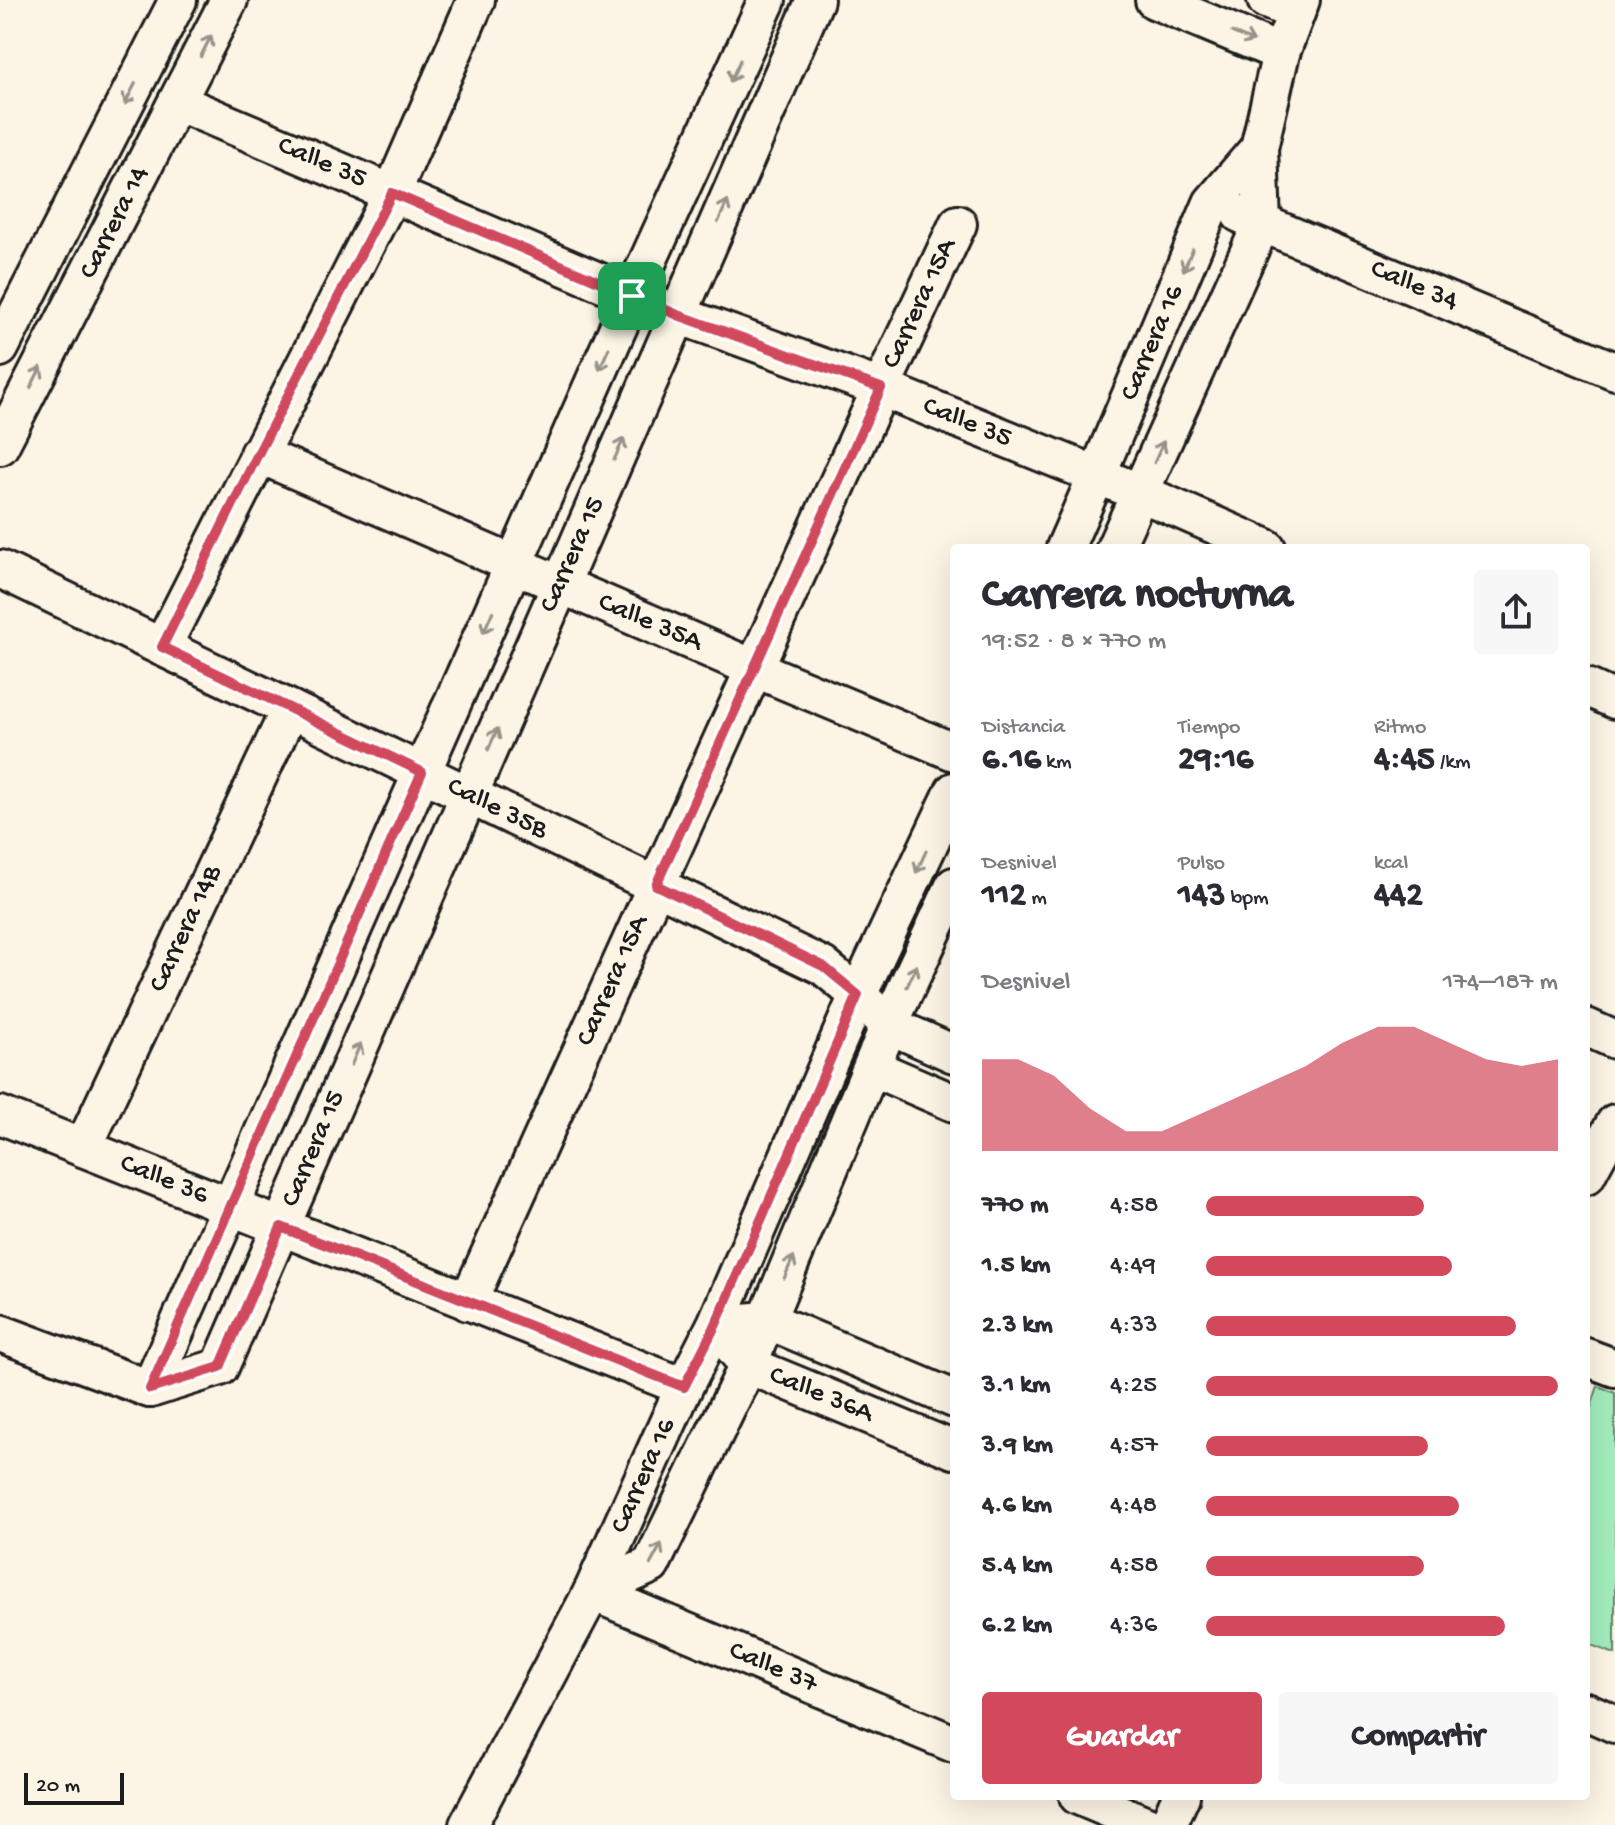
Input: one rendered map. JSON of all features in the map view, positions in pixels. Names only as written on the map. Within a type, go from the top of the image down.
[{"type":"street","name":"Carrera 14","points":[[0,348],[178,0]]},
{"type":"street","name":"Carrera 14","points":[[0,446],[229,0]]},
{"type":"street","points":[[162,647],[392,193],[476,0]]},
{"type":"street","name":"Carrera 15","points":[[150,1389],[632,296],[767,0]]},
{"type":"street","name":"Carrera 15","points":[[150,1389],[220,1367],[815,0]]},
{"type":"street","points":[[1154,0],[1281,53]]},
{"type":"street","name":"Carrera 16","points":[[1117,544],[1262,223],[1259,148],[1281,53],[1288,4]]},
{"type":"street","name":"Calle 35","points":[[177,102],[678,315],[881,388],[1141,493],[1258,544]]},
{"type":"street","name":"Carrera 16","points":[[1067,544],[1212,203],[1259,148]]},
{"type":"street","name":"Calle 34","points":[[1212,203],[1615,371]]},
{"type":"street","name":"Carrera 15A","points":[[468,1302],[958,224]]},
{"type":"street","name":"Calle 35A","points":[[258,454],[950,750]]},
{"type":"street","name":"Calle 35B","points":[[0,569],[823,966],[858,995]]},
{"type":"street","points":[[1590,689],[1615,700]]},
{"type":"street","name":"Carrera 14B","points":[[83,1148],[290,709]]},
{"type":"street","name":"Carrera 16","points":[[468,1825],[592,1592],[684,1387],[716,1324],[858,995],[950,800]]},
{"type":"street","name":"Carrera 16","points":[[592,1592],[651,1565],[748,1365],[889,1025],[950,895]]},
{"type":"street","points":[[858,995],[889,1025],[950,1052]]},
{"type":"street","points":[[1590,1029],[1615,1040]]},
{"type":"street","points":[[873,1068],[950,1101]]},
{"type":"street","name":"Calle 36","points":[[2,1123],[83,1148],[684,1387]]},
{"type":"street","points":[[1590,1169],[1615,1123]]},
{"type":"street","name":"Calle 36A","points":[[716,1324],[767,1320],[950,1397]]},
{"type":"street","name":"Calle 36A","points":[[716,1324],[748,1365],[950,1448]]},
{"type":"street","points":[[0,1333],[150,1389]]},
{"type":"street","name":"Calle 37","points":[[592,1592],[950,1742]]},
{"type":"street","points":[[1590,1713],[1615,1724]]},
{"type":"street","points":[[1088,1800],[1147,1825]]},
{"type":"street","points":[[1168,1825],[1179,1800]]},
{"type":"green space","points":[[1598,1386],[1615,1393],[1615,1654],[1590,1645],[1590,1410]]},
{"type":"route","points":[[392,193],[632,296],[881,388],[656,885],[823,966],[858,995],[716,1324],[684,1387],[281,1227],[220,1367],[150,1389],[422,772],[162,647],[392,193]]}]
